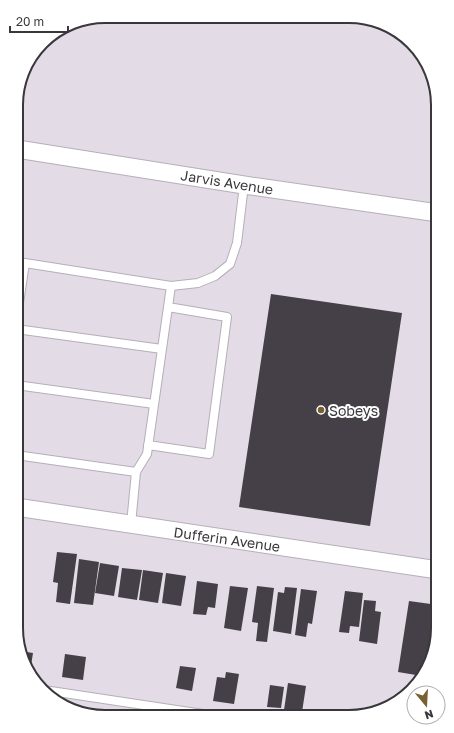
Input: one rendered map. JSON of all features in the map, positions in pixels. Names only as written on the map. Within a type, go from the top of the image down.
[{"type":"street","name":"Jarvis Avenue","points":[[23,150],[244,185],[431,212]]},
{"type":"street","name":"Dufferin Avenue","points":[[23,508],[431,569]]},
{"type":"lane","points":[[23,277],[25,264],[171,286],[198,284],[215,276],[230,264],[237,243],[244,185]]},
{"type":"lane","points":[[131,524],[136,472],[147,454],[171,286]]},
{"type":"lane","points":[[148,445],[209,454],[228,317],[168,308]]},
{"type":"lane","points":[[23,330],[162,349]]},
{"type":"lane","points":[[23,386],[154,404]]},
{"type":"lane","points":[[23,456],[136,472]]},
{"type":"lane","points":[[53,691],[177,710]]},
{"type":"building","name":"Sobeys","points":[[271,294],[402,313],[370,526],[239,507]]},
{"type":"building","points":[[57,552],[77,554],[70,604],[56,602],[58,583],[53,582]]},
{"type":"building","points":[[79,559],[99,562],[93,605],[74,603]]},
{"type":"building","points":[[100,563],[119,566],[114,596],[95,593]]},
{"type":"building","points":[[122,568],[142,570],[137,600],[118,597]]},
{"type":"building","points":[[143,570],[163,573],[158,603],[139,600]]},
{"type":"building","points":[[166,573],[186,576],[181,606],[162,603]]},
{"type":"building","points":[[197,581],[218,584],[215,608],[208,607],[206,615],[193,614]]},
{"type":"building","points":[[230,586],[248,588],[241,631],[224,628]]},
{"type":"building","points":[[257,586],[274,588],[267,642],[256,641],[258,623],[252,622]]},
{"type":"building","points":[[285,587],[297,588],[291,634],[273,631],[278,592],[284,593]]},
{"type":"building","points":[[301,589],[317,591],[312,624],[308,623],[306,637],[295,635]]},
{"type":"building","points":[[345,591],[363,593],[359,627],[350,626],[349,633],[339,632]]},
{"type":"building","points":[[364,600],[376,601],[375,611],[381,612],[377,644],[359,641]]},
{"type":"building","points":[[409,601],[431,604],[431,634],[427,655],[423,664],[416,675],[398,672]]},
{"type":"building","points":[[26,652],[33,653],[31,664]]},
{"type":"building","points":[[65,654],[86,657],[83,680],[62,677]]},
{"type":"building","points":[[180,666],[196,668],[192,691],[176,688]]},
{"type":"building","points":[[226,672],[239,674],[234,704],[213,701],[217,677],[225,678]]},
{"type":"building","points":[[288,683],[306,686],[302,710],[284,710]]},
{"type":"building","points":[[270,685],[284,687],[281,708],[267,707]]},
{"type":"place","name":"Sobeys","points":[[321,410]]}]
